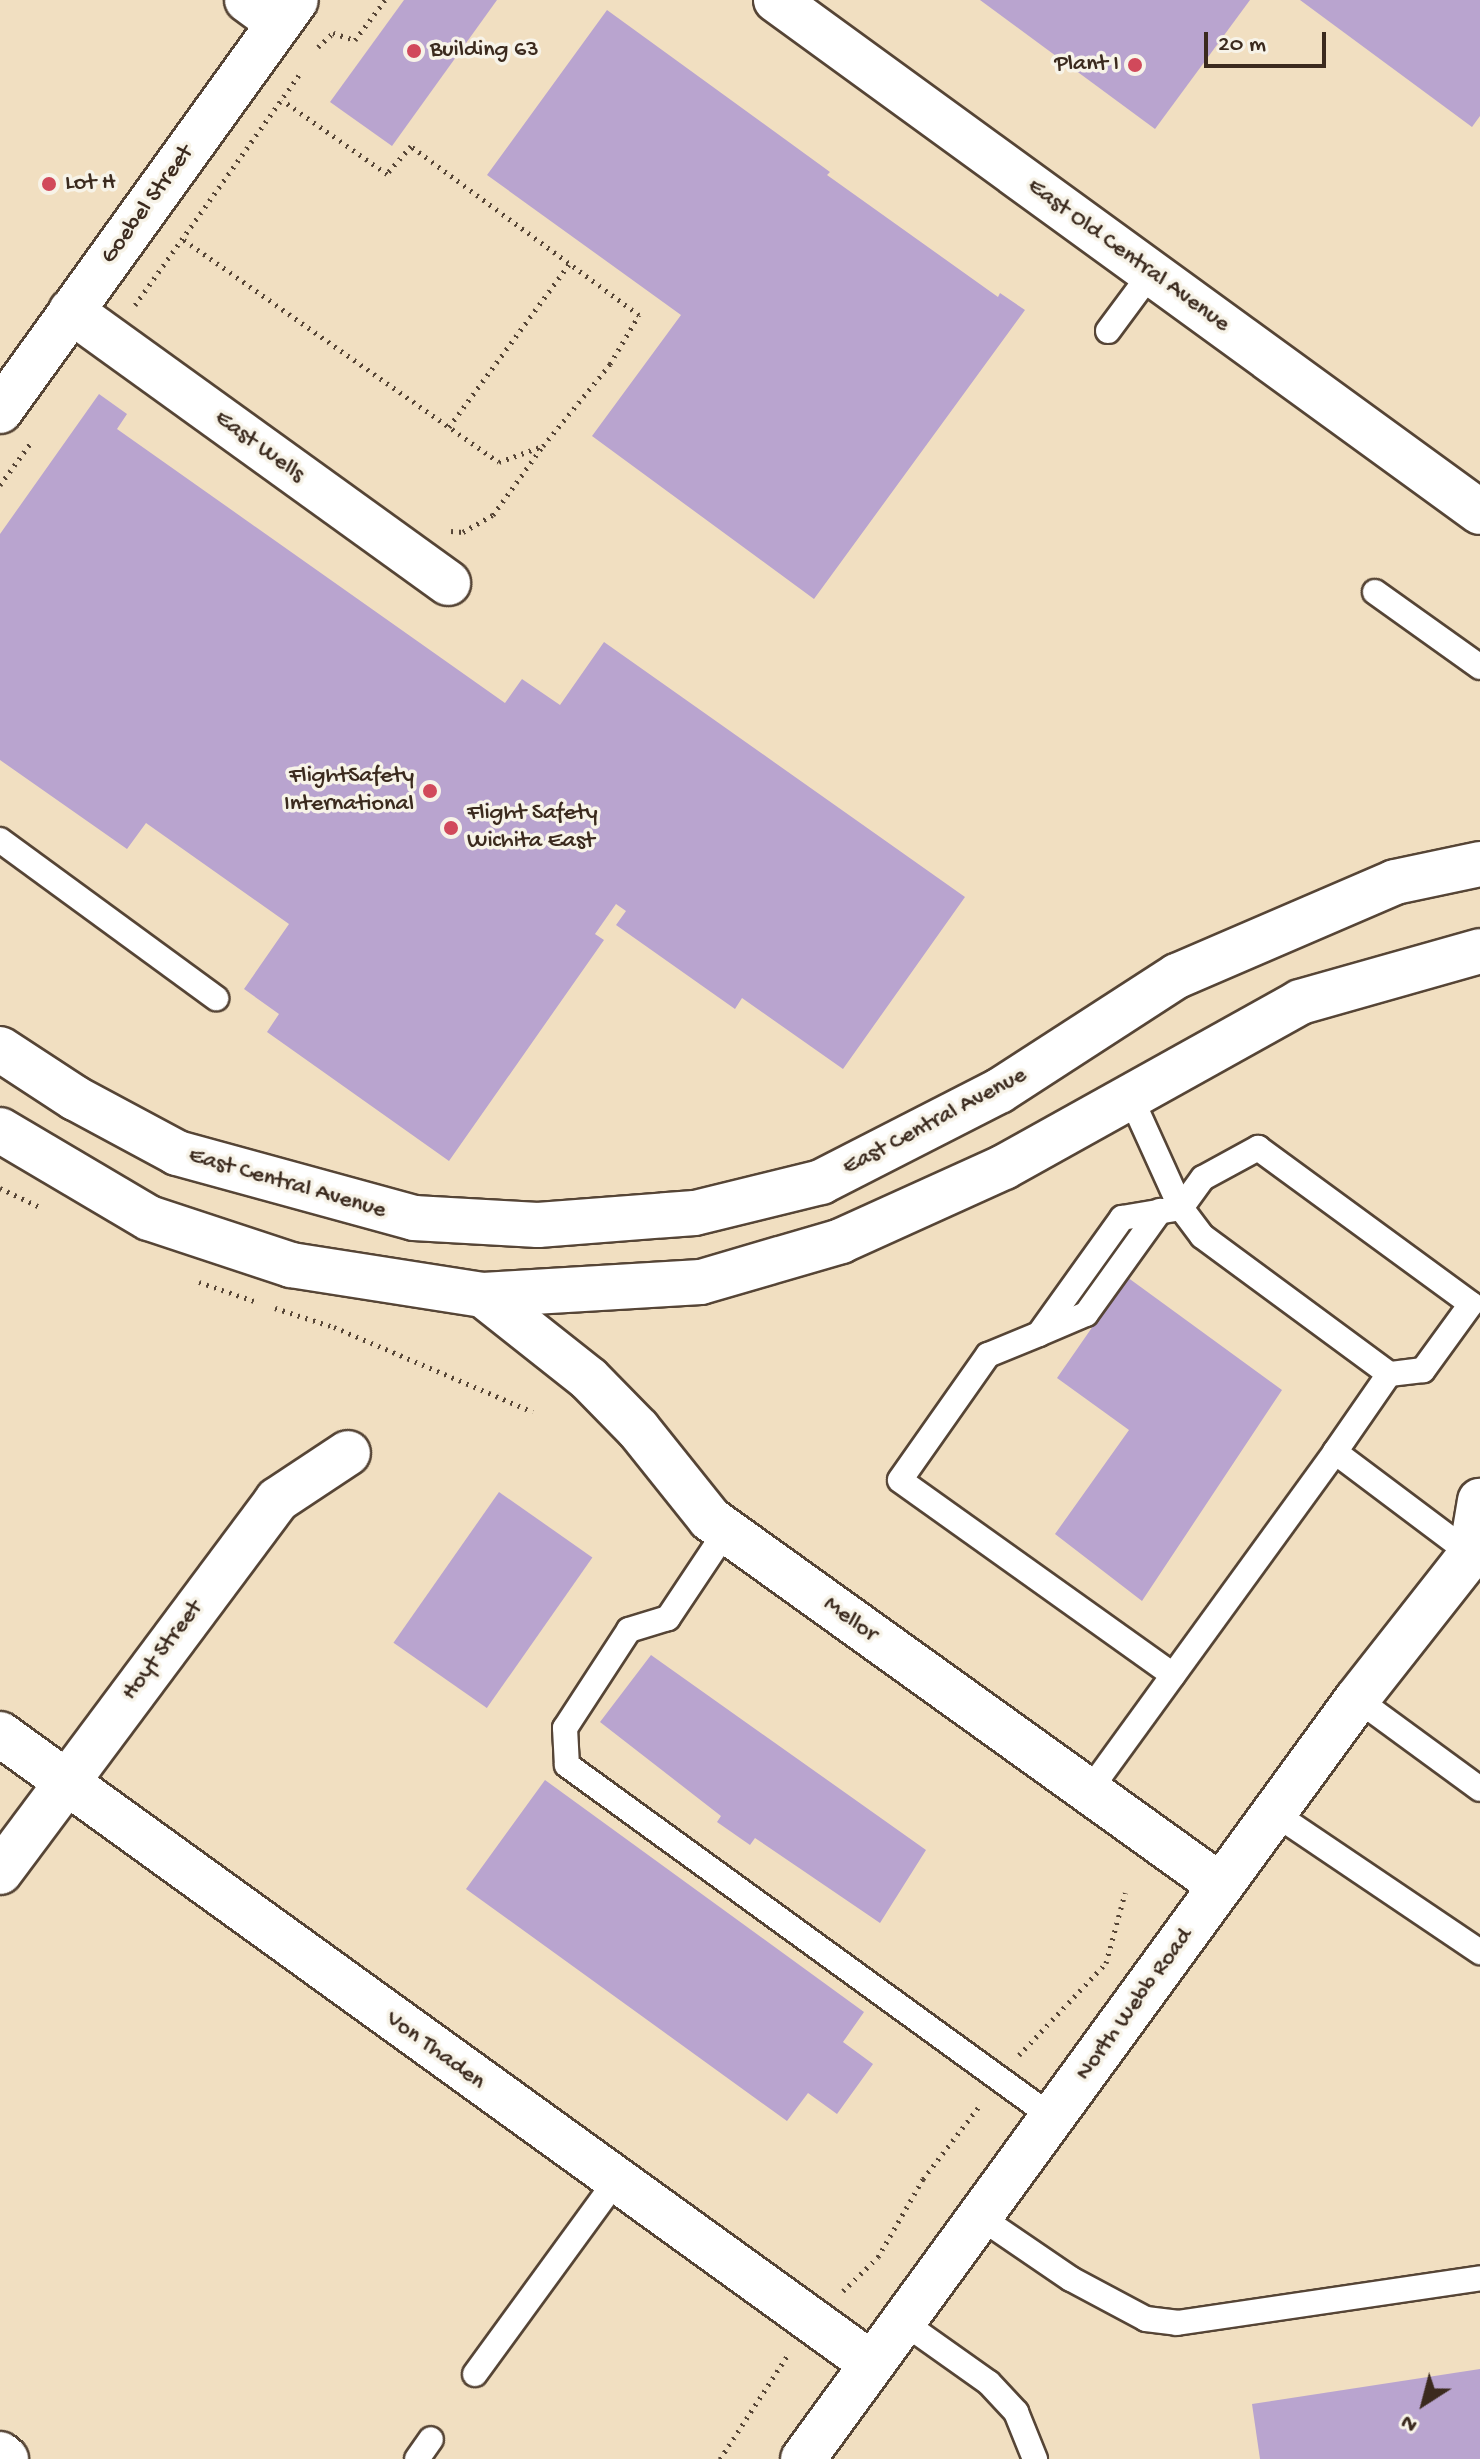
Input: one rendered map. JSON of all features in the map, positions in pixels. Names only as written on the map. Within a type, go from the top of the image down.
[{"type":"street","name":"East Old Central Avenue","points":[[776,0],[1480,512]]},
{"type":"street","name":"Goebel Street","points":[[0,411],[71,311],[274,8]]},
{"type":"street","name":"East Wells","points":[[71,311],[448,583]]},
{"type":"street","name":"East Central Avenue","points":[[0,1049],[75,1098],[177,1153],[414,1218],[538,1225],[695,1213],[821,1182],[999,1091],[1177,976],[1395,882],[1480,864]]},
{"type":"street","points":[[0,1130],[149,1218],[291,1265],[498,1306],[701,1282],[841,1241],[1004,1167],[1300,1002],[1480,951]]},
{"type":"street","name":"Mellor","points":[[498,1306],[589,1379],[638,1429],[710,1519],[1221,1886]]},
{"type":"street","name":"Hoyt Street","points":[[0,1872],[277,1500],[348,1453]]},
{"type":"street","name":"North Webb Road","points":[[803,2459],[1357,1699],[1476,1552],[1480,1501]]},
{"type":"street","name":"Von Thaden","points":[[0,1734],[615,2182],[872,2364]]},
{"type":"street","points":[[0,2454],[6,2459]]},
{"type":"lane","points":[[1108,331],[1151,273]]},
{"type":"lane","points":[[1375,592],[1480,667]]},
{"type":"lane","points":[[0,840],[216,998]]},
{"type":"lane","points":[[1131,1098],[1171,1210],[1389,1374],[1423,1370],[1471,1304],[1258,1148],[1203,1178],[1171,1210],[1122,1218],[1039,1334],[988,1355],[900,1480],[1173,1675]]},
{"type":"lane","points":[[1089,1791],[1389,1374]]},
{"type":"lane","points":[[1335,1452],[1476,1552]]},
{"type":"lane","points":[[726,1531],[668,1618],[629,1630],[565,1728],[567,1765],[1052,2117]]},
{"type":"lane","points":[[1357,1699],[1480,1789]]},
{"type":"lane","points":[[1274,1813],[1480,1952]]},
{"type":"lane","points":[[475,2374],[615,2182]]},
{"type":"lane","points":[[980,2217],[1071,2279],[1146,2319],[1177,2323],[1480,2278]]},
{"type":"lane","points":[[903,2322],[989,2383],[1016,2412],[1035,2459]]},
{"type":"path","points":[[312,56],[333,33],[355,40],[385,0]]},
{"type":"path","points":[[109,338],[184,240],[304,67]]},
{"type":"path","points":[[282,100],[387,174],[411,146],[639,315],[610,364],[543,446],[493,515],[463,532],[440,530]]},
{"type":"path","points":[[184,240],[499,462],[543,446]]},
{"type":"path","points":[[449,427],[569,264]]},
{"type":"path","points":[[0,485],[38,434]]},
{"type":"path","points":[[720,2459],[795,2346]]},
{"type":"building","name":"Building 63","points":[[404,0],[497,0],[392,146],[330,102]]},
{"type":"building","name":"Plant I","points":[[980,0],[1250,0],[1155,129]]},
{"type":"building","points":[[1300,0],[1480,0],[1480,116],[1472,127]]},
{"type":"building","points":[[607,10],[830,172],[827,175],[998,297],[1000,293],[1025,310],[814,599],[592,436],[681,315],[487,175]]},
{"type":"building","name":"FlightSafety International","points":[[99,394],[127,414],[117,429],[505,703],[522,679],[560,705],[604,642],[965,897],[843,1069],[742,998],[735,1009],[616,925],[626,911],[616,904],[595,934],[604,940],[449,1161],[267,1032],[279,1014],[244,989],[289,924],[146,823],[127,849],[0,760],[0,534]]},
{"type":"building","points":[[1127,1277],[1282,1390],[1142,1601],[1055,1534],[1129,1430],[1057,1378]]},
{"type":"building","points":[[499,1492],[592,1557],[487,1708],[393,1643]]},
{"type":"building","points":[[651,1655],[926,1850],[880,1923],[755,1838],[750,1845],[717,1822],[721,1816],[600,1722]]},
{"type":"building","points":[[545,1780],[864,2012],[843,2042],[873,2064],[837,2114],[808,2093],[787,2121],[466,1889]]},
{"type":"building","points":[[1480,2369],[1480,2459],[1260,2459],[1252,2404]]},
{"type":"place","name":"Building 63","points":[[414,51]]},
{"type":"place","name":"Plant I","points":[[1135,65]]},
{"type":"place","name":"Lot H","points":[[49,184]]},
{"type":"place","name":"FlightSafety International","points":[[430,791]]},
{"type":"place","name":"Flight Safety Wichita East","points":[[451,828]]}]
